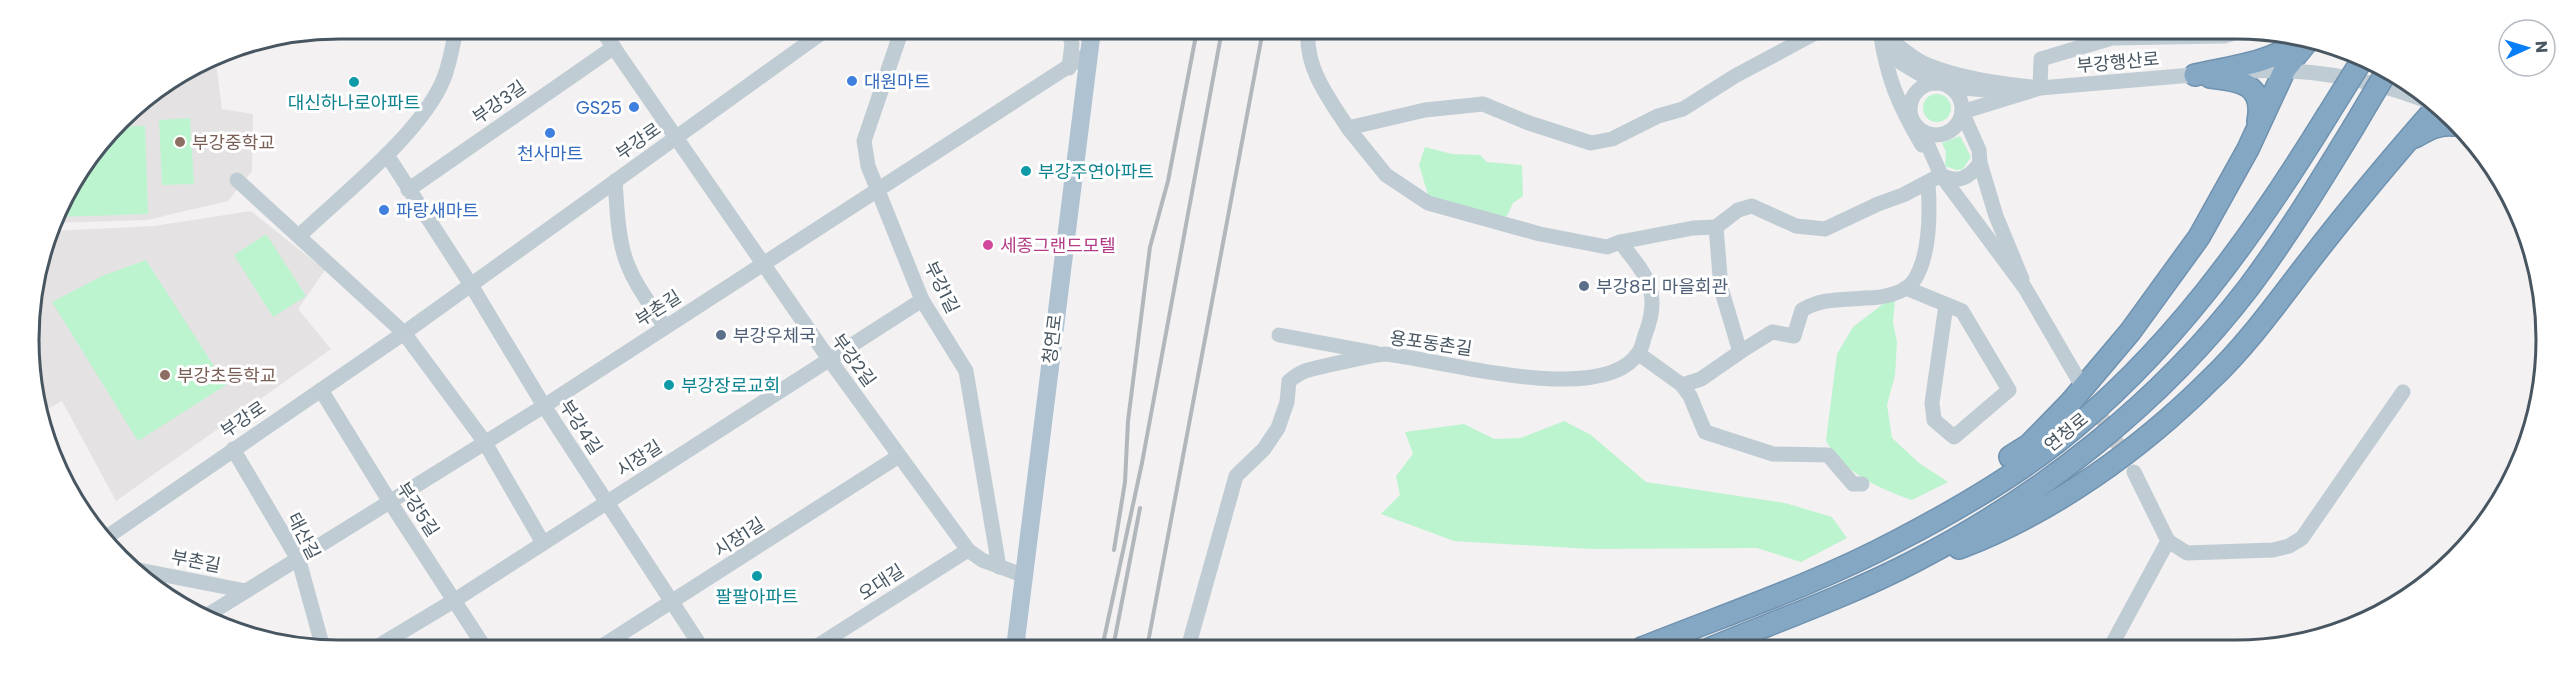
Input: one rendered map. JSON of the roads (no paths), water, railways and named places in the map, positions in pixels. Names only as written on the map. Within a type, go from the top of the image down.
[{"type":"highway","points":[[2194,75],[2257,62],[2289,50],[2295,45]]},
{"type":"highway","points":[[1853,562],[2029,445],[2070,403],[2130,332],[2199,237],[2257,129],[2284,69],[2303,47]]},
{"type":"highway","name":"연청로","points":[[1661,640],[1853,562],[1897,541],[1977,495],[2055,444],[2121,386],[2170,336],[2224,271],[2284,185],[2358,66]]},
{"type":"highway","points":[[2194,75],[2246,83],[2257,95],[2261,108],[2257,129]]},
{"type":"highway","name":"연청로","points":[[1731,640],[1875,581],[1988,520],[2069,466],[2139,406],[2189,357],[2248,288],[2306,205],[2383,77]]},
{"type":"highway","points":[[1875,581],[1994,535],[2075,488],[2144,438],[2212,379],[2432,112]]},
{"type":"highway","points":[[2406,142],[2429,129],[2445,124]]},
{"type":"main road","name":"청연로","points":[[1016,640],[1091,39]]},
{"type":"street","points":[[300,235],[387,155],[428,108],[444,80],[454,39]]},
{"type":"street","name":"부강3길","points":[[408,190],[605,39]]},
{"type":"street","name":"부강3길","points":[[611,39],[676,138]]},
{"type":"street","name":"부강로","points":[[110,534],[404,333],[813,39]]},
{"type":"street","name":"부강1길","points":[[899,39],[864,141],[868,166],[922,300],[966,371],[999,567]]},
{"type":"street","points":[[1069,68],[1071,39]]},
{"type":"street","points":[[1308,39],[1309,57],[1315,76],[1348,128],[1386,175],[1428,203],[1540,234],[1607,247],[1620,242],[1693,228],[1716,227],[1738,210],[1752,206],[1796,226],[1825,230],[1934,179],[1963,179],[1971,175],[1980,163]]},
{"type":"street","points":[[1348,128],[1425,110],[1482,104],[1529,123],[1591,143],[1612,139],[1658,116],[1683,109],[1735,76],[1804,39]]},
{"type":"street","points":[[1881,39],[1886,70],[1934,179],[2025,288],[2078,379]]},
{"type":"street","points":[[1682,385],[1701,378],[1772,332],[1794,336],[1802,310],[1809,306],[1830,298],[1889,295],[1906,288],[1915,279],[1926,245],[1934,179],[1922,132],[1912,121],[1910,106],[1883,39]]},
{"type":"street","points":[[1885,39],[1900,62],[1942,85]]},
{"type":"street","points":[[1889,39],[1906,53],[1926,64],[2033,89]]},
{"type":"street","points":[[2033,89],[2041,59],[2112,39]]},
{"type":"street","name":"부촌길","points":[[213,612],[299,561],[484,441],[544,406],[1089,53]]},
{"type":"street","name":"부강행산로","points":[[1962,112],[2033,89],[2284,69],[2343,76],[2406,93]]},
{"type":"street","points":[[1910,106],[1916,93],[1928,84],[2033,89]]},
{"type":"street","name":"부강행산로","points":[[1942,85],[1959,98],[1962,112],[1975,141]]},
{"type":"street","name":"부강행산로","points":[[2025,288],[1996,216],[1980,163],[1973,124],[1983,112],[2033,89]]},
{"type":"street","points":[[1922,132],[1944,134],[1956,126],[1962,112]]},
{"type":"street","name":"부강2길","points":[[676,138],[829,359],[968,550],[982,560],[1024,576]]},
{"type":"street","points":[[387,155],[471,285]]},
{"type":"street","points":[[237,180],[300,235],[404,333],[484,441],[543,543]]},
{"type":"street","points":[[615,181],[624,256],[634,279],[665,327]]},
{"type":"street","points":[[1716,227],[1721,288],[1740,352]]},
{"type":"street","points":[[1620,242],[1641,268],[1654,297],[1649,326],[1639,354],[1682,385],[1690,396],[1705,432],[1773,454],[1788,452],[1828,454],[1853,484],[1862,484]]},
{"type":"street","name":"부강4길","points":[[471,285],[544,406],[697,640]]},
{"type":"street","points":[[1906,288],[1962,311],[2009,390],[1954,437],[1934,420],[1932,403],[1946,305]]},
{"type":"street","name":"시장길","points":[[388,640],[455,600],[922,300]]},
{"type":"street","points":[[1279,335],[1382,354]]},
{"type":"street","name":"용포동촌길","points":[[1190,640],[1236,476],[1264,449],[1278,428],[1287,402],[1289,381],[1305,371],[1382,354],[1499,373],[1572,381],[1604,376],[1639,354]]},
{"type":"street","name":"부강5길","points":[[321,390],[390,502],[480,640]]},
{"type":"street","points":[[2134,472],[2168,541],[2187,553],[2273,550],[2289,546],[2302,538],[2403,392]]},
{"type":"street","name":"태산길","points":[[233,449],[299,561],[321,639]]},
{"type":"street","name":"시장1길","points":[[612,640],[899,456]]},
{"type":"street","points":[[2114,640],[2168,541]]},
{"type":"street","name":"오대길","points":[[827,640],[968,550]]},
{"type":"street","name":"부촌길","points":[[150,572],[246,591]]},
{"type":"tunnel","points":[[2078,379],[2128,461]]},
{"type":"railway","points":[[1114,550],[1125,482],[1128,421],[1150,247],[1168,181],[1195,39]]},
{"type":"railway","points":[[1104,640],[1142,463],[1220,39]]},
{"type":"railway","points":[[1149,640],[1261,39]]},
{"type":"railway","points":[[1115,640],[1140,508]]},
{"type":"place","name":"대원마트","points":[[852,81]]},
{"type":"place","name":"대신하나로아파트","points":[[354,82]]},
{"type":"place","name":"GS25","points":[[634,107]]},
{"type":"place","name":"천사마트","points":[[550,133]]},
{"type":"place","name":"부강중학교","points":[[180,142]]},
{"type":"place","name":"부강주연아파트","points":[[1026,171]]},
{"type":"place","name":"파랑새마트","points":[[384,210]]},
{"type":"place","name":"세종그랜드모텔","points":[[988,245]]},
{"type":"place","name":"부강8리 마을회관","points":[[1584,286]]},
{"type":"place","name":"부강우체국","points":[[721,335]]},
{"type":"place","name":"부강초등학교","points":[[165,375]]},
{"type":"place","name":"부강장로교회","points":[[669,385]]},
{"type":"place","name":"팔팔아파트","points":[[757,576]]}]
